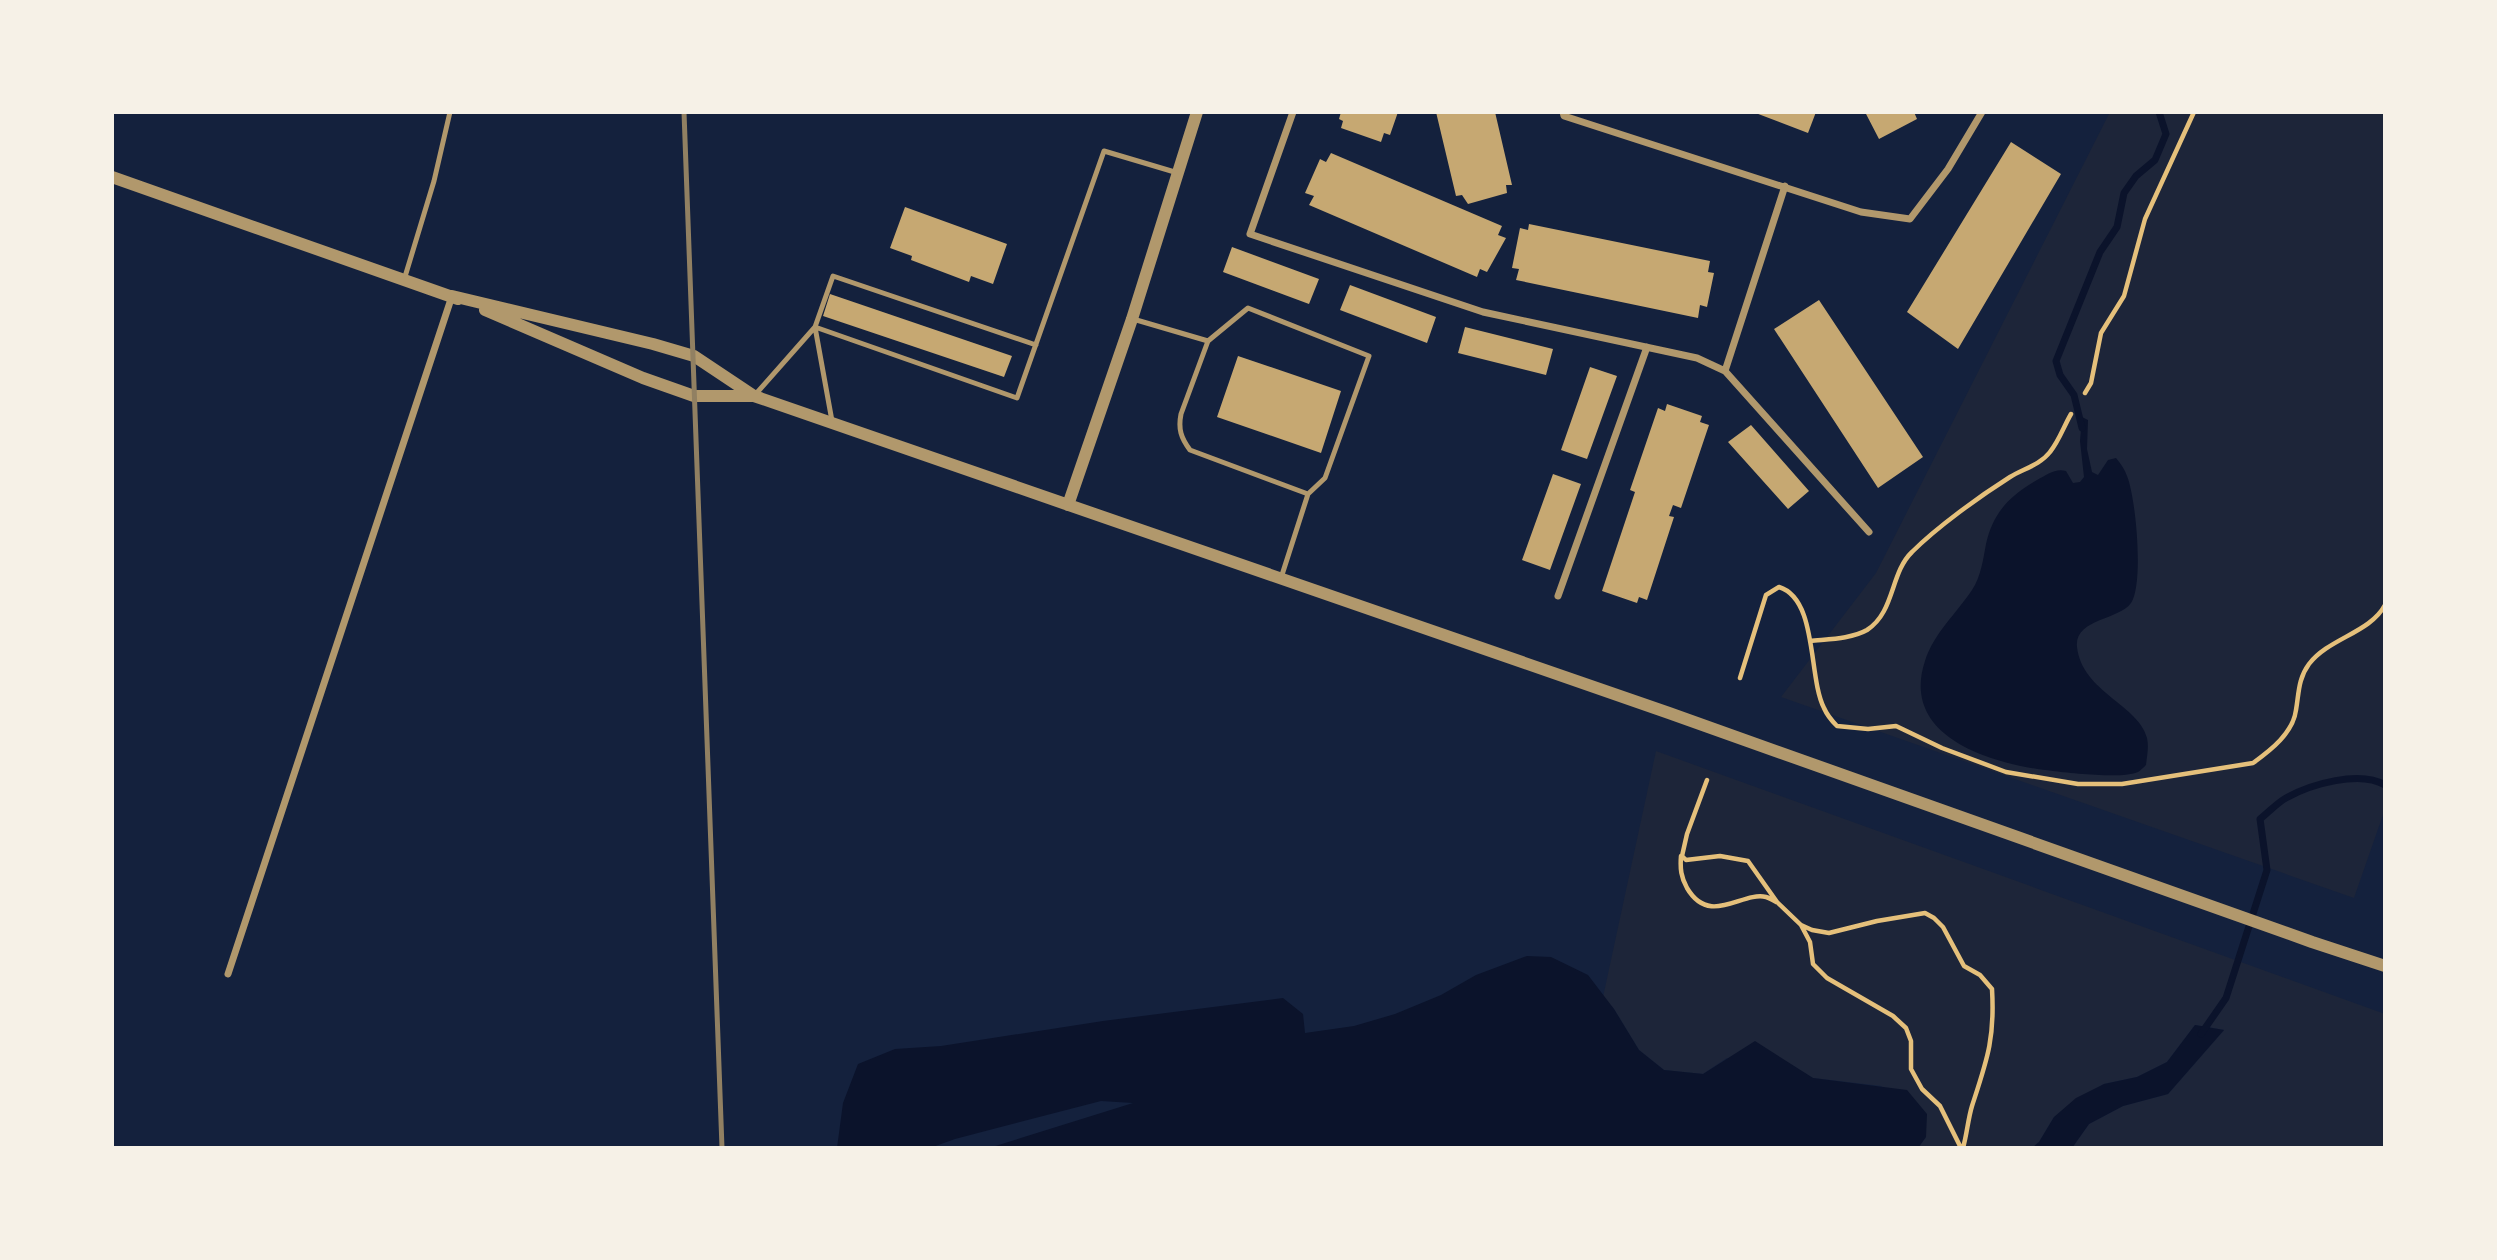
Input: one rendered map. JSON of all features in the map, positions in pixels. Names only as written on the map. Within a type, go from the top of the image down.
[{"type":"street","points":[[1068,505],[1132,319],[1197,112]]},
{"type":"street","points":[[1293,112],[1250,234],[1483,312],[1697,358],[1725,371],[1869,532]]},
{"type":"street","points":[[1563,112],[1564,116],[1861,212],[1910,219],[1948,170],[1982,112]]},
{"type":"street","points":[[112,177],[452,296],[694,356],[754,396],[1682,718],[2385,966]]},
{"type":"street","points":[[1725,371],[1785,186]]},
{"type":"street","points":[[452,296],[643,379],[694,396],[754,396]]},
{"type":"street","points":[[228,974],[452,296]]},
{"type":"street","points":[[1558,596],[1647,347]]},
{"type":"lane","points":[[404,280],[434,181],[450,112]]},
{"type":"lane","points":[[815,327],[1017,398],[1104,151],[1178,173]]},
{"type":"lane","points":[[754,396],[815,327],[833,276],[1036,345]]},
{"type":"lane","points":[[1281,578],[1308,494],[1325,478],[1369,356],[1248,308],[1208,341],[1181,414],[1179,425],[1182,439],[1190,450],[1308,494]]},
{"type":"lane","points":[[1132,319],[1208,341]]},
{"type":"lane","points":[[815,327],[833,424]]},
{"type":"path","points":[[2085,393],[2091,383],[2101,333],[2124,296],[2131,277],[2145,219],[2194,112]]},
{"type":"path","points":[[1810,640],[1844,637],[1868,629],[1883,613],[1899,571],[1910,553],[1992,489],[2037,464],[2050,452],[2071,414]]},
{"type":"path","points":[[1740,678],[1766,595],[1779,587],[1789,590],[1797,599],[1810,640],[1813,668],[1823,706],[1837,726],[1867,729],[1896,726],[1942,748],[2006,772],[2078,784],[2122,784],[2253,763],[2270,752],[2292,725],[2299,681],[2309,664],[2341,638],[2361,630],[2385,605]]},
{"type":"path","points":[[1707,780],[1687,834],[1680,868],[1682,879],[1697,899],[1721,907],[1756,897],[1766,897],[1776,902],[1801,925],[1829,933],[1925,913],[1943,927],[1964,966],[1980,975],[1992,989],[1993,1032],[1987,1064],[1971,1108],[1962,1148]]},
{"type":"path","points":[[1682,856],[1686,860],[1720,856],[1748,861],[1776,902]]},
{"type":"path","points":[[1801,925],[1810,942],[1813,964],[1827,978],[1893,1016],[1906,1028],[1911,1041],[1911,1069],[1922,1089],[1940,1106],[1962,1148]]},
{"type":"shaded area","points":[[2110,112],[2385,112],[2385,809],[2354,898],[1781,697],[1876,573]]},
{"type":"shaded area","points":[[2082,417],[2088,420],[2087,449],[2092,472],[2098,475],[2108,460],[2116,458],[2126,474],[2133,502],[2138,560],[2135,593],[2125,609],[2082,631],[2077,647],[2089,676],[2142,726],[2147,738],[2146,765],[2131,774],[2097,775],[2030,768],[1981,754],[1958,743],[1939,728],[1926,710],[1921,688],[1929,651],[1975,585],[1989,533],[2004,506],[2027,486],[2055,471],[2066,471],[2073,483],[2080,482],[2084,477],[2080,441]]},
{"type":"shaded area","points":[[1656,751],[2385,1014],[2385,1148],[2072,1148],[2089,1124],[2123,1106],[2168,1094],[2224,1030],[2195,1025],[2167,1062],[2137,1077],[2104,1084],[2054,1117],[2039,1142],[2032,1148],[1918,1148],[1926,1137],[1881,1086],[1813,1078],[1786,1062],[1727,1058],[1703,1074],[1664,1070],[1639,1050],[1614,1009],[1603,997]]},
{"type":"shaded area","points":[[1527,956],[1551,957],[1588,975],[1614,1009],[1639,1050],[1664,1070],[1703,1074],[1755,1041],[1813,1078],[1907,1090],[1927,1114],[1926,1137],[1918,1148],[989,1148],[1133,1103],[1101,1101],[930,1148],[837,1148],[843,1103],[858,1064],[895,1049],[941,1046],[1103,1021],[1283,998],[1303,1014],[1305,1033],[1354,1026],[1395,1014],[1441,995],[1476,975]]},
{"type":"shaded area","points":[[2195,1025],[2224,1030],[2168,1094],[2123,1106],[2089,1124],[2072,1148],[2032,1148],[2039,1142],[2054,1117],[2076,1098],[2104,1084],[2137,1077],[2167,1062]]},
{"type":"building","points":[[1341,112],[1398,112],[1390,135],[1384,133],[1381,142],[1341,128]]},
{"type":"building","points":[[1436,112],[1495,112],[1512,185],[1506,185],[1507,193],[1468,204],[1462,195],[1456,196]]},
{"type":"building","points":[[1753,112],[1816,112],[1808,133]]},
{"type":"building","points":[[1865,112],[1914,112],[1917,119],[1879,139]]},
{"type":"building","points":[[2011,142],[2061,174],[1958,349],[1907,312]]},
{"type":"building","points":[[1331,153],[1502,226],[1498,235],[1506,238],[1487,272],[1480,269],[1477,277],[1309,205],[1314,196],[1305,193],[1320,159],[1326,162]]},
{"type":"building","points":[[905,207],[1007,244],[993,284],[971,276],[969,282],[911,260],[912,256],[890,248]]},
{"type":"building","points":[[1529,224],[1710,261],[1708,272],[1714,273],[1707,307],[1700,305],[1698,318],[1516,280],[1519,269],[1512,268],[1520,228],[1528,230]]},
{"type":"building","points":[[1232,247],[1319,279],[1309,304],[1223,272]]},
{"type":"building","points":[[1350,285],[1436,317],[1427,343],[1340,310]]},
{"type":"building","points":[[830,294],[1012,356],[1004,377],[823,316]]},
{"type":"building","points":[[1819,300],[1923,457],[1878,488],[1774,329]]},
{"type":"building","points":[[1465,327],[1553,349],[1546,375],[1458,353]]},
{"type":"building","points":[[1238,356],[1341,391],[1321,453],[1217,417]]},
{"type":"building","points":[[1590,367],[1617,376],[1587,459],[1561,450]]},
{"type":"building","points":[[1667,404],[1702,416],[1700,422],[1709,425],[1681,508],[1673,505],[1669,516],[1674,517],[1647,600],[1639,597],[1637,603],[1602,591],[1635,492],[1630,490],[1658,408],[1665,411]]},
{"type":"building","points":[[1751,425],[1809,491],[1788,509],[1728,442]]},
{"type":"building","points":[[1553,474],[1581,484],[1550,570],[1522,560]]},
{"type":"waterway","points":[[2082,428],[2074,395],[2060,375],[2056,361],[2100,252],[2117,227],[2124,193],[2136,176],[2155,160],[2166,134],[2159,112]]},
{"type":"waterway","points":[[2201,1034],[2226,998],[2267,870],[2260,819],[2286,798],[2322,784],[2362,779],[2385,785]]},
{"type":"railway","points":[[684,112],[722,1148]]}]
